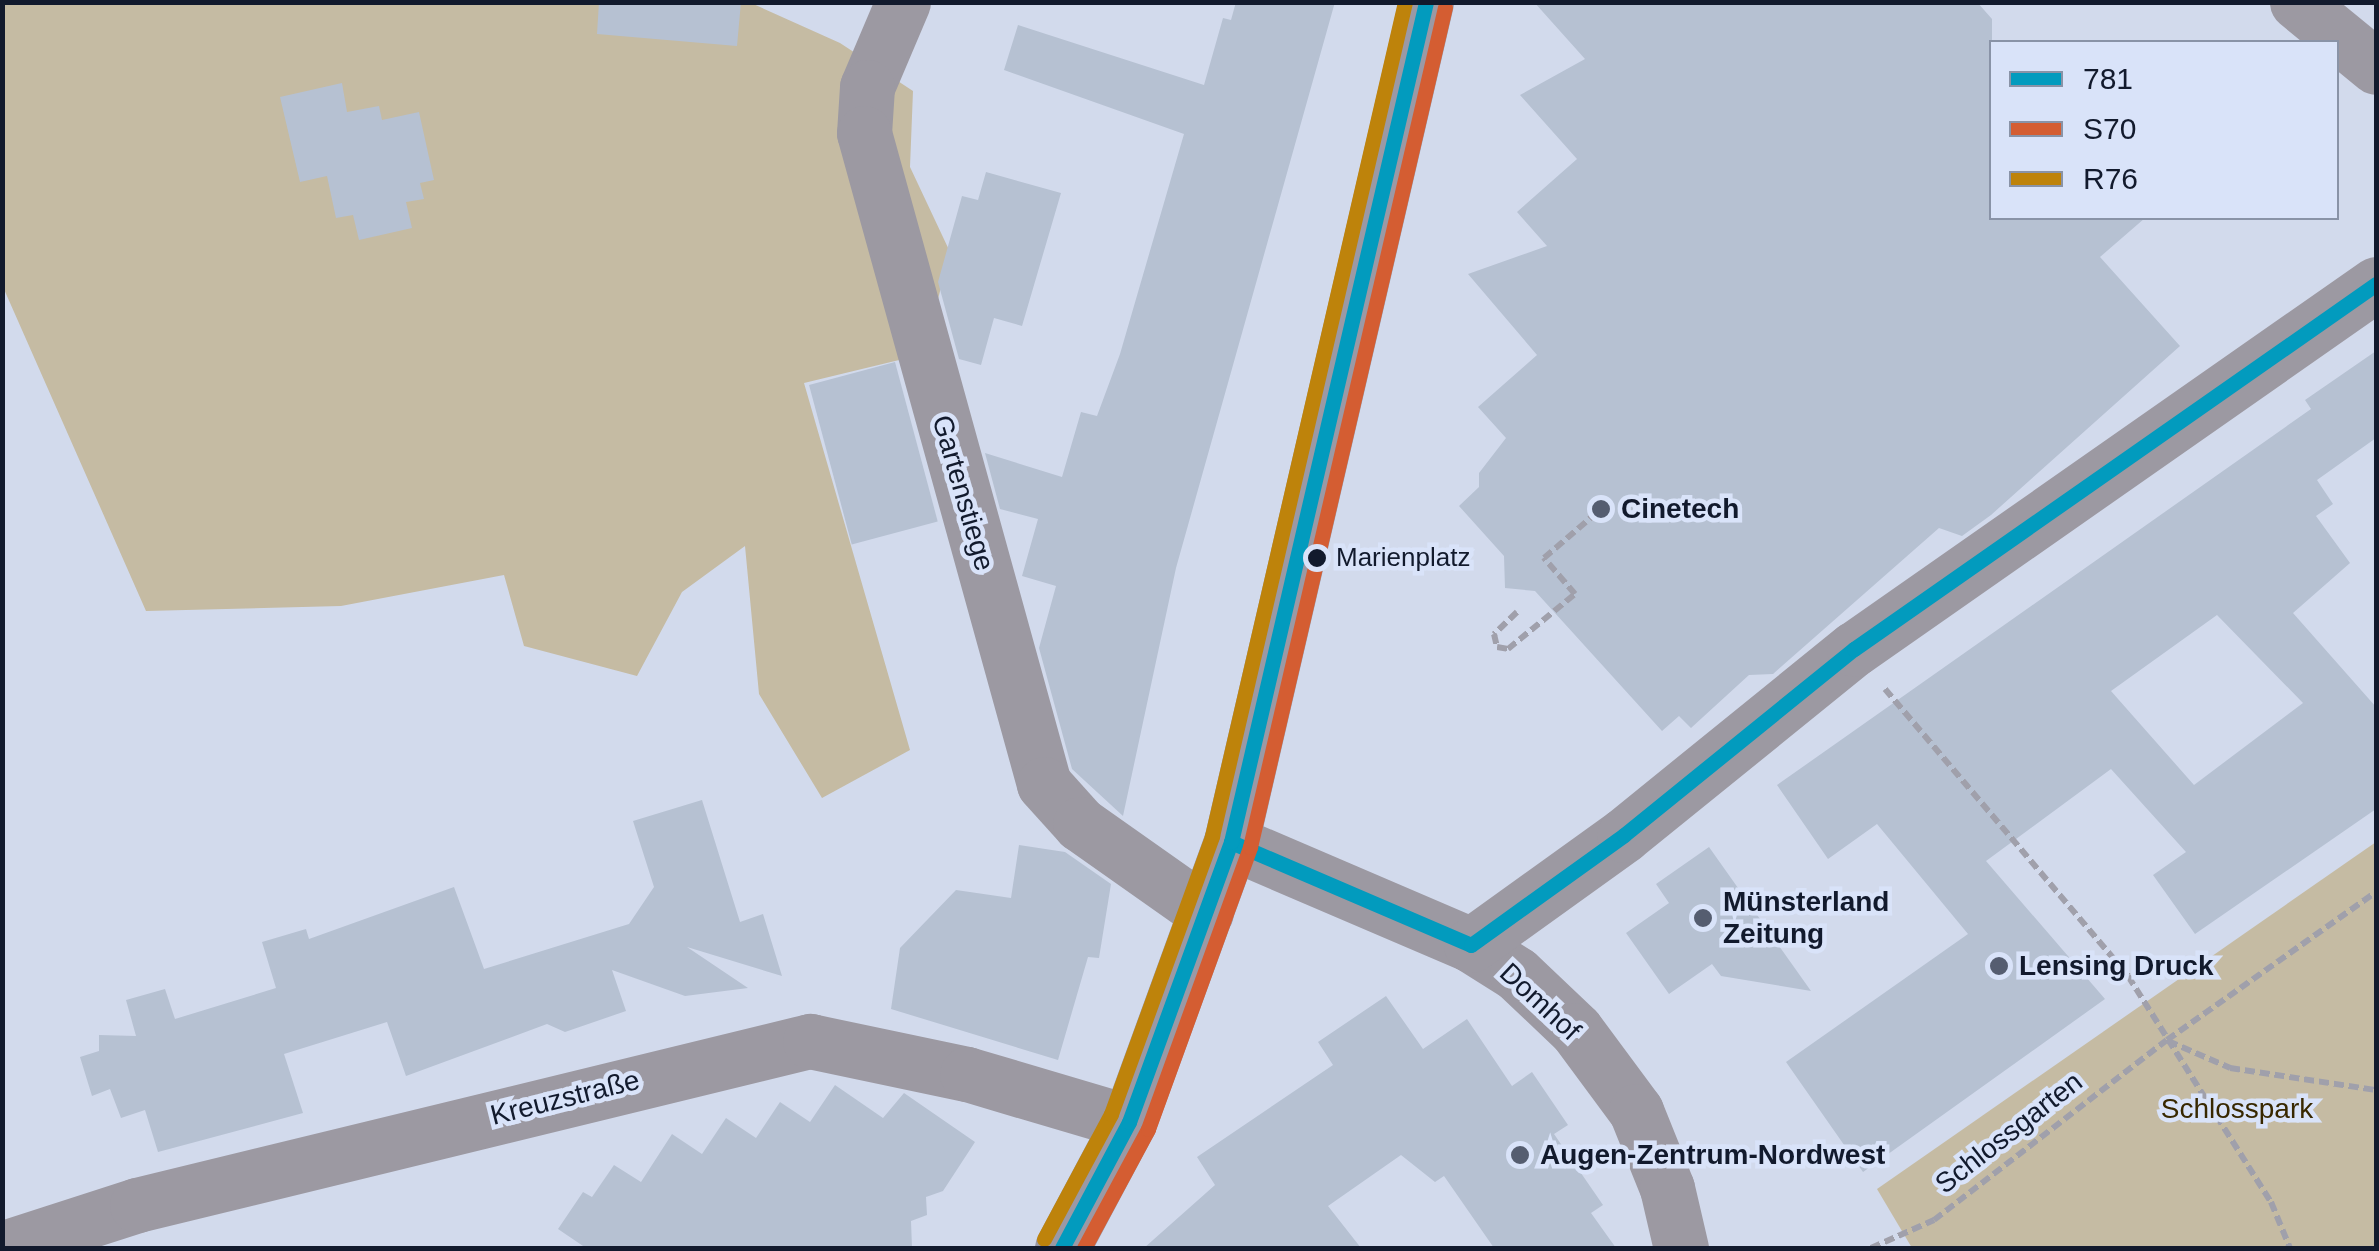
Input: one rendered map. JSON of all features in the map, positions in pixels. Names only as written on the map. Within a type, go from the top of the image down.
[{"type":"street","name":"Gartenstiege","points":[[904,2],[867,87],[864,134],[1044,784],[1080,824],[1206,913]]},
{"type":"street","points":[[1062,1248],[1129,1122],[1231,842],[1426,2]]},
{"type":"street","points":[[2297,2],[2376,67]]},
{"type":"street","points":[[1471,945],[1624,835],[1854,648],[2376,284]]},
{"type":"street","name":"Domhof","points":[[1231,842],[1471,945],[1517,974],[1576,1030],[1636,1111],[1668,1188],[1681,1248]]},
{"type":"street","name":"Kreuzstraße","points":[[4,1248],[137,1204],[810,1041],[967,1074],[1129,1122]]},
{"type":"path","points":[[1517,612],[1494,634],[1497,647],[1508,649],[1575,594],[1544,558],[1601,509]]},
{"type":"path","points":[[1854,648],[1943,763],[2128,976],[2271,1202],[2290,1248]]},
{"type":"path","name":"Schlossgarten","points":[[1871,1248],[1934,1220],[2167,1040],[2376,892]]},
{"type":"path","points":[[2167,1040],[2230,1068],[2376,1090]]},
{"type":"green space","points":[[2,3],[751,3],[840,43],[913,91],[910,167],[950,252],[924,354],[804,383],[910,750],[822,798],[759,694],[745,546],[682,592],[637,676],[524,646],[504,575],[341,606],[146,611],[3,287]]},
{"type":"green space","name":"Schlosspark","points":[[2376,842],[2376,1248],[1912,1248],[1877,1189]]},
{"type":"building","points":[[599,2],[741,2],[737,46],[597,34]]},
{"type":"building","points":[[1236,2],[1335,2],[1176,568],[1123,816],[1072,769],[1039,648],[1056,586],[1022,576],[1038,519],[1000,509],[985,453],[1062,477],[1081,412],[1097,416],[1120,354],[1184,134],[1004,70],[1018,25],[1204,85],[1223,18],[1231,20]]},
{"type":"building","points":[[1534,2],[1977,2],[1992,19],[1989,220],[2143,220],[2100,257],[2180,346],[1991,515],[1962,536],[1939,528],[1773,674],[1749,675],[1691,728],[1679,716],[1662,731],[1535,591],[1505,588],[1504,556],[1459,506],[1479,487],[1479,473],[1506,438],[1478,407],[1537,355],[1468,274],[1547,246],[1517,212],[1577,159],[1520,95],[1585,59]]},
{"type":"building","points":[[342,83],[347,112],[379,106],[382,120],[419,112],[434,180],[420,183],[424,199],[406,202],[412,228],[359,240],[353,215],[336,218],[327,176],[300,182],[280,97]]},
{"type":"building","points":[[986,172],[1061,193],[1022,326],[994,318],[981,365],[959,359],[938,282],[962,196],[978,200]]},
{"type":"building","points":[[2376,351],[2376,438],[2317,480],[2333,504],[2316,516],[2350,563],[2293,613],[2376,707],[2376,809],[2195,934],[2153,875],[2186,852],[2111,769],[1986,861],[2105,999],[1863,1172],[1786,1062],[1968,934],[1877,824],[1828,859],[1777,785],[2311,409],[2305,400]],"holes":[[[2217,615],[2303,703],[2194,785],[2111,691]]]},
{"type":"building","points":[[895,362],[938,521],[852,544],[809,385]]},
{"type":"building","points":[[702,800],[740,922],[763,914],[782,976],[687,947],[748,988],[685,996],[612,970],[626,1011],[565,1032],[547,1024],[406,1076],[387,1022],[284,1054],[303,1113],[158,1152],[145,1110],[121,1118],[110,1089],[92,1096],[80,1057],[99,1051],[99,1035],[136,1036],[126,1000],[165,989],[175,1019],[276,988],[262,942],[306,929],[309,939],[454,887],[484,969],[629,924],[654,887],[633,821]]},
{"type":"building","points":[[1019,845],[1065,852],[1111,884],[1099,958],[1088,957],[1058,1060],[891,1009],[900,948],[956,890],[1011,898]]},
{"type":"building","name":"Münsterland Zeitung","points":[[1709,847],[1811,991],[1721,976],[1712,964],[1669,994],[1626,933],[1669,903],[1656,884]]},
{"type":"building","points":[[1386,996],[1423,1049],[1467,1019],[1512,1086],[1532,1072],[1568,1125],[1554,1134],[1603,1205],[1591,1213],[1616,1248],[1494,1248],[1444,1176],[1435,1182],[1401,1155],[1328,1206],[1361,1248],[1144,1248],[1215,1185],[1197,1157],[1333,1065],[1318,1042]]},
{"type":"building","points":[[835,1085],[883,1118],[904,1093],[975,1142],[943,1191],[926,1197],[927,1215],[911,1221],[912,1248],[586,1248],[558,1229],[583,1192],[592,1197],[614,1165],[641,1182],[672,1134],[702,1154],[726,1118],[756,1138],[780,1102],[810,1122]]},
{"type":"transit line","name":"R76","points":[[1044,1239],[1111,1114],[1212,836],[1405,2]]},
{"type":"transit line","name":"781","points":[[1062,1248],[1129,1122],[1231,842],[1426,2]]},
{"type":"transit line","name":"S70","points":[[1084,1248],[1148,1129],[1250,847],[1445,7]]},
{"type":"transit line","name":"781","points":[[1471,945],[1624,835],[1854,649],[2376,284]]},
{"type":"transit line","name":"781","points":[[1231,842],[1471,945]]},
{"type":"place","name":"Cinetech","points":[[1601,509]]},
{"type":"place","name":"Marienplatz","points":[[1317,558]]},
{"type":"place","name":"Münsterland Zeitung","points":[[1703,918]]},
{"type":"place","name":"Lensing Druck","points":[[1999,966]]},
{"type":"place","name":"Augen-Zentrum-Nordwest","points":[[1520,1155]]}]
